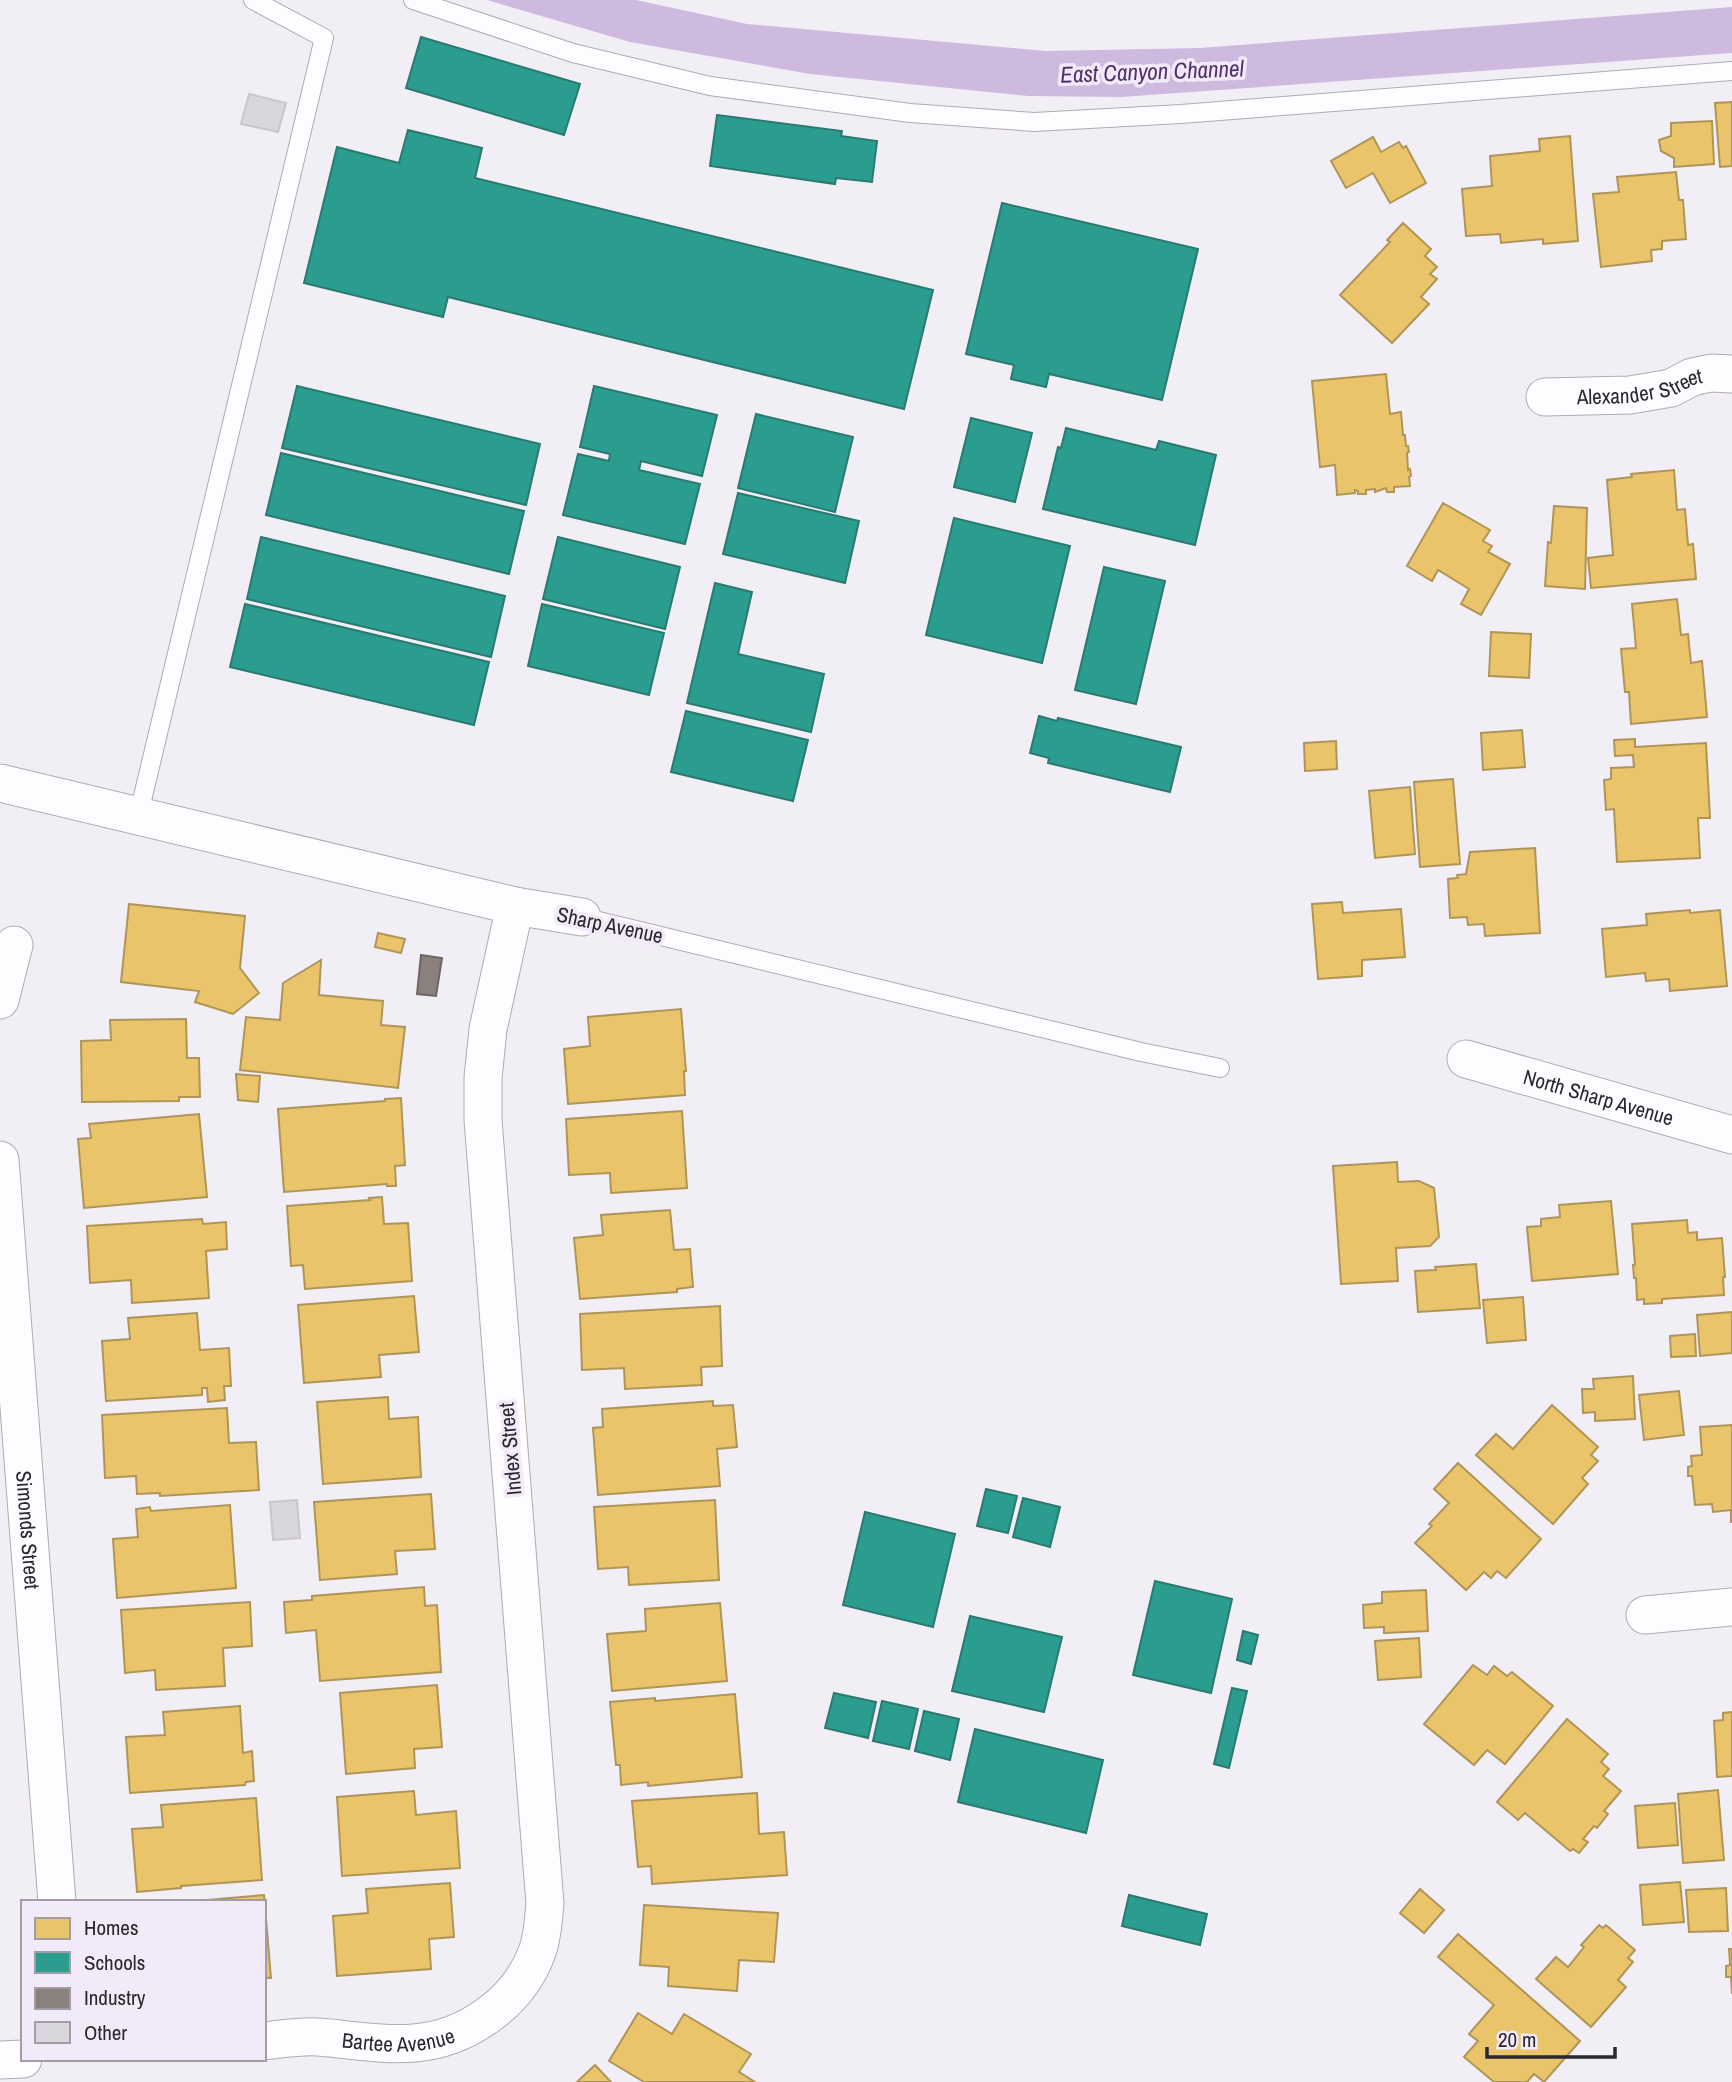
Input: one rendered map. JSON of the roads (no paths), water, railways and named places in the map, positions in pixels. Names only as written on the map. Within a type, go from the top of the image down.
[{"type":"street","name":"Alexander Street","points":[[1545,397],[1630,395],[1671,388],[1692,377],[1711,373],[1732,374]]},
{"type":"street","name":"Sharp Avenue","points":[[0,783],[515,906],[582,917]]},
{"type":"street","name":"Index Street","points":[[515,906],[488,1029],[483,1078],[484,1120],[545,1904],[538,1950],[517,1988]]},
{"type":"street","points":[[0,1000],[13,945]]},
{"type":"street","name":"North Sharp Avenue","points":[[1466,1059],[1732,1135]]},
{"type":"street","name":"Simonds Street","points":[[0,1160],[57,1900]]},
{"type":"street","points":[[1645,1615],[1732,1607]]},
{"type":"street","name":"Bartee Avenue","points":[[266,2041],[314,2037],[414,2043],[435,2039],[457,2033],[477,2022],[497,2008],[517,1988]]},
{"type":"street","points":[[0,2060],[21,2059]]},
{"type":"lane","points":[[138,817],[324,38],[253,0]]},
{"type":"lane","points":[[414,0],[573,52],[710,86],[909,113],[1034,121],[1181,114],[1732,71]]},
{"type":"lane","name":"Sharp Avenue","points":[[582,917],[1141,1052],[1220,1068]]},
{"type":"water","name":"East Canyon Channel","points":[[487,0],[636,0],[747,24],[1046,51],[1200,48],[1732,7],[1732,53],[1121,97],[1028,96],[810,74],[630,42]]}]
